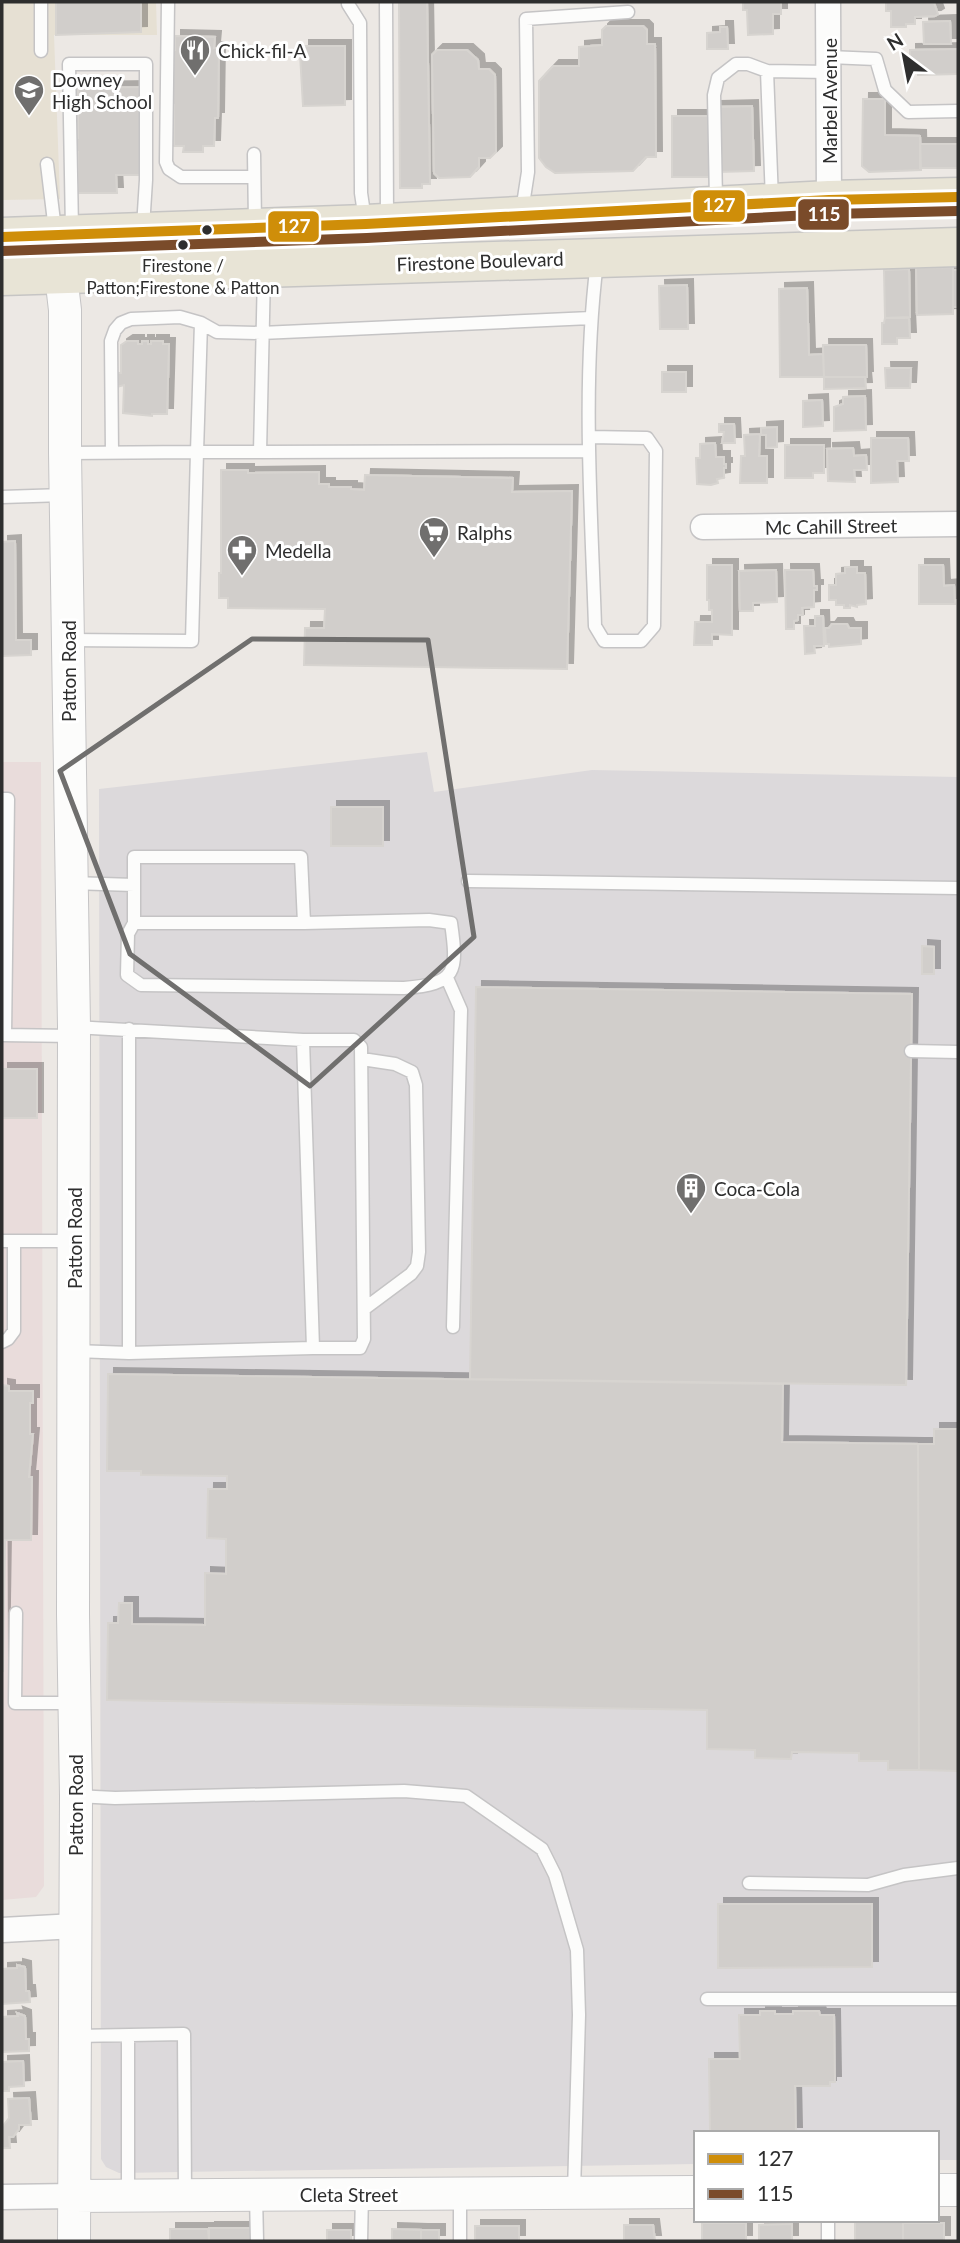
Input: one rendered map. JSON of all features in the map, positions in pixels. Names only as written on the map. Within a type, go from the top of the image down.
[{"type":"main road","points":[[2,237],[376,223],[772,202],[958,197]]},
{"type":"main road","points":[[697,254],[746,226],[795,227],[815,223],[828,208],[829,200]]},
{"type":"main road","points":[[598,258],[603,236],[616,228],[659,225],[706,206]]},
{"type":"main road","points":[[406,264],[433,242],[500,237],[514,230],[522,215]]},
{"type":"main road","points":[[249,269],[268,251],[335,249],[354,242],[376,223]]},
{"type":"main road","name":"Firestone Boulevard","points":[[2,276],[958,247]]},
{"type":"street","name":"Marbel Avenue","points":[[828,2],[829,200]]},
{"type":"street","name":"Patton Road","points":[[64,234],[62,273],[65,310],[74,1032],[74,2241]]},
{"type":"street","name":"Mc Cahill Street","points":[[704,527],[958,524]]},
{"type":"street","points":[[2,1930],[75,1926]]},
{"type":"street","points":[[939,2190],[958,2190]]},
{"type":"street","name":"Cleta Street","points":[[2,2197],[694,2192]]},
{"type":"lane","points":[[41,2],[41,51]]},
{"type":"lane","points":[[168,2],[166,162],[169,169],[181,177],[254,177]]},
{"type":"lane","points":[[376,223],[386,2]]},
{"type":"lane","points":[[348,4],[360,23],[361,193],[376,223]]},
{"type":"lane","points":[[522,215],[528,172],[526,19],[628,12]]},
{"type":"lane","points":[[706,206],[714,95],[718,78],[736,64],[748,64],[767,71],[876,59],[886,90],[908,112],[958,111]]},
{"type":"lane","points":[[64,234],[69,64],[146,64],[143,232]]},
{"type":"lane","points":[[767,71],[772,202]]},
{"type":"lane","points":[[254,153],[255,228]]},
{"type":"lane","points":[[47,164],[64,234]]},
{"type":"lane","points":[[589,437],[647,438],[656,451],[654,626],[641,641],[604,641],[595,626],[589,437],[591,318],[598,258]]},
{"type":"lane","points":[[249,269],[261,333],[260,452]]},
{"type":"lane","points":[[112,453],[110,352],[115,330],[121,323],[131,319],[180,317],[201,323],[216,332],[261,333],[591,318]]},
{"type":"lane","points":[[68,640],[192,641],[201,323]]},
{"type":"lane","points":[[65,453],[589,451]]},
{"type":"lane","points":[[2,497],[66,495]]},
{"type":"lane","points":[[2,799],[8,799],[4,1035],[129,1030],[303,1040],[355,1040],[361,1047],[364,1339],[360,1348],[129,1353],[75,1351]]},
{"type":"lane","points":[[134,923],[304,923],[429,920],[451,923],[455,948],[454,966],[447,978],[428,986],[404,988],[141,985],[127,975],[128,934],[134,923],[134,856],[301,857],[304,923]]},
{"type":"lane","points":[[468,881],[958,888]]},
{"type":"lane","points":[[71,883],[134,885]]},
{"type":"lane","points":[[447,978],[461,1010],[453,1326]]},
{"type":"lane","points":[[129,1030],[129,1353]]},
{"type":"lane","points":[[303,1040],[313,1348]]},
{"type":"lane","points":[[911,1051],[958,1052]]},
{"type":"lane","points":[[362,1059],[388,1062],[412,1072],[416,1085],[419,1252],[417,1266],[411,1274],[364,1309]]},
{"type":"lane","points":[[2,1342],[14,1331],[8,1241],[74,1241]]},
{"type":"lane","points":[[16,1613],[15,1703],[75,1703]]},
{"type":"lane","points":[[76,1796],[115,1798],[404,1791],[466,1796],[542,1849],[555,1875],[577,1950],[579,2015],[574,2192]]},
{"type":"lane","points":[[749,1883],[868,1885],[904,1875],[958,1868]]},
{"type":"lane","points":[[707,1999],[958,1998]]},
{"type":"lane","points":[[76,2036],[184,2034],[185,2195]]},
{"type":"lane","points":[[128,2036],[128,2196]]},
{"type":"lane","points":[[460,2193],[460,2241]]},
{"type":"lane","points":[[361,2241],[362,2194]]},
{"type":"lane","points":[[256,2195],[257,2241]]},
{"type":"lane","points":[[828,2222],[828,2241]]},
{"type":"highlighted area","points":[[252,639],[428,640],[474,937],[310,1086],[130,954],[60,771]]},
{"type":"shaded area","name":"Downey High School","points":[[2,2],[156,2],[157,35],[54,35],[60,199],[2,200]]},
{"type":"shaded area","points":[[427,752],[434,792],[592,770],[958,777],[958,2160],[939,2160],[939,2131],[694,2131],[694,2164],[119,2173],[106,2167],[101,2159],[99,789]]},
{"type":"shaded area","points":[[2,762],[41,762],[44,1886],[36,1897],[2,1900]]},
{"type":"building","points":[[56,2],[141,2],[141,32],[56,35]]},
{"type":"building","points":[[399,2],[427,2],[430,184],[422,184],[422,188],[400,188]]},
{"type":"building","points":[[743,2],[781,2],[781,14],[773,14],[773,34],[748,35],[747,10],[743,10]]},
{"type":"building","points":[[886,2],[934,3],[938,14],[915,17],[915,24],[906,24],[906,27],[891,27],[891,11],[886,11]]},
{"type":"building","points":[[950,21],[951,44],[924,44],[923,22]]},
{"type":"building","points":[[606,26],[643,26],[647,30],[647,44],[655,44],[656,157],[646,157],[633,171],[555,173],[539,158],[539,81],[553,66],[579,66],[579,47],[602,45],[602,30]]},
{"type":"building","points":[[720,27],[727,27],[728,49],[707,49],[707,33],[720,32]]},
{"type":"building","name":"Chick-fil-A","points":[[175,36],[215,37],[214,48],[219,48],[218,118],[215,118],[214,146],[203,146],[203,152],[183,152],[184,146],[174,146],[174,105],[171,105],[172,50],[175,50]]},
{"type":"building","points":[[303,46],[345,46],[345,105],[303,106],[300,54],[303,54]]},
{"type":"building","points":[[958,49],[958,74],[918,75],[918,69],[910,69],[910,50]]},
{"type":"building","points":[[437,50],[467,50],[478,60],[479,69],[489,69],[495,75],[496,152],[490,158],[479,158],[479,167],[470,177],[439,178],[434,173],[432,55]]},
{"type":"building","points":[[142,87],[142,175],[116,175],[117,193],[78,193],[78,152],[75,152],[74,138],[78,138],[78,88]]},
{"type":"building","points":[[863,99],[885,99],[885,135],[920,136],[921,170],[869,172],[862,166]]},
{"type":"building","points":[[752,106],[754,171],[718,172],[716,107]]},
{"type":"building","points":[[672,116],[709,116],[709,177],[672,177]]},
{"type":"building","points":[[920,144],[958,144],[958,168],[920,168]]},
{"type":"building","points":[[953,267],[953,314],[917,315],[916,268]]},
{"type":"building","points":[[909,269],[910,317],[885,318],[884,270]]},
{"type":"building","points":[[953,270],[958,270],[958,307],[953,307]]},
{"type":"building","points":[[687,285],[688,329],[660,329],[659,286]]},
{"type":"building","points":[[807,288],[809,355],[823,354],[824,377],[780,377],[779,289]]},
{"type":"building","points":[[885,318],[909,318],[910,338],[897,338],[897,344],[882,344],[882,323]]},
{"type":"building","points":[[127,341],[138,341],[138,344],[142,344],[142,341],[148,341],[148,344],[151,344],[151,341],[163,341],[163,344],[169,344],[167,414],[152,416],[123,413],[124,385],[117,387],[117,373],[121,373],[121,345]]},
{"type":"building","points":[[823,345],[866,345],[867,377],[824,377]]},
{"type":"building","points":[[885,368],[911,368],[910,388],[886,388]]},
{"type":"building","points":[[662,372],[686,372],[686,392],[662,392]]},
{"type":"building","points":[[824,377],[865,377],[866,388],[824,389]]},
{"type":"building","points":[[865,396],[866,430],[834,431],[834,407],[843,404],[843,397]]},
{"type":"building","points":[[822,400],[823,426],[803,427],[803,401]]},
{"type":"building","points":[[719,424],[734,424],[735,443],[722,443],[724,432],[719,432]]},
{"type":"building","points":[[777,427],[777,447],[766,448],[766,435],[761,435],[761,428]]},
{"type":"building","points":[[760,434],[759,456],[767,456],[767,483],[740,483],[741,456],[745,456],[744,435]]},
{"type":"building","points":[[871,438],[908,438],[909,461],[897,461],[898,482],[871,483]]},
{"type":"building","points":[[715,443],[716,457],[724,457],[726,464],[724,478],[717,479],[718,483],[711,485],[697,484],[696,458],[700,458],[700,444]]},
{"type":"building","points":[[785,445],[824,445],[824,473],[813,473],[813,478],[785,478]]},
{"type":"building","points":[[853,448],[854,456],[866,455],[867,470],[854,470],[855,482],[828,481],[827,449]]},
{"type":"building","points":[[221,470],[248,470],[248,473],[319,472],[319,484],[364,490],[365,475],[513,478],[512,492],[572,491],[567,669],[304,665],[305,628],[324,628],[325,609],[228,608],[228,598],[219,598]]},
{"type":"building","points":[[15,541],[16,640],[31,640],[31,655],[2,656],[2,542]]},
{"type":"building","points":[[707,565],[732,565],[732,635],[712,634],[712,645],[694,645],[695,622],[712,622],[712,610],[709,610],[707,600]]},
{"type":"building","points":[[919,565],[943,565],[944,586],[954,585],[955,604],[919,604]]},
{"type":"building","points":[[845,567],[857,567],[857,573],[865,573],[866,604],[844,608],[844,605],[836,605],[836,600],[829,600],[829,585],[836,585],[836,574],[845,573]]},
{"type":"building","points":[[776,570],[777,602],[753,603],[753,611],[740,611],[739,571]]},
{"type":"building","points":[[785,570],[813,570],[814,586],[817,586],[817,590],[814,590],[814,607],[802,608],[803,615],[798,615],[798,620],[794,621],[794,629],[786,629]]},
{"type":"building","points":[[815,616],[823,616],[824,646],[814,646],[815,653],[805,654],[804,626],[815,626]]},
{"type":"building","points":[[832,624],[861,628],[861,644],[829,647],[829,644],[826,644],[825,628]]},
{"type":"building","points":[[331,807],[383,807],[383,846],[331,846]]},
{"type":"building","points":[[922,946],[934,947],[934,974],[922,974]]},
{"type":"building","name":"Coca-Cola","points":[[476,987],[912,994],[906,1385],[470,1379]]},
{"type":"building","points":[[2,1069],[37,1069],[37,1118],[2,1118]]},
{"type":"building","points":[[108,1374],[783,1384],[782,1442],[918,1444],[919,1770],[888,1770],[888,1761],[859,1761],[859,1753],[792,1752],[791,1759],[755,1758],[755,1750],[707,1749],[707,1710],[107,1700],[108,1623],[118,1623],[119,1603],[132,1603],[132,1624],[205,1625],[205,1573],[226,1574],[226,1539],[207,1538],[208,1489],[227,1489],[227,1476],[141,1475],[141,1471],[107,1471]]},
{"type":"building","points":[[2,1385],[9,1386],[9,1391],[33,1391],[33,1403],[30,1403],[30,1434],[33,1434],[29,1477],[32,1477],[31,1540],[5,1540],[3,1672]]},
{"type":"building","points":[[934,1429],[958,1429],[958,1771],[919,1770],[918,1444],[934,1444]]},
{"type":"building","points":[[718,1904],[872,1904],[872,1967],[718,1968]]},
{"type":"building","points":[[17,1965],[25,1967],[26,1991],[29,1991],[30,2002],[2,2004],[2,1969],[17,1968]]},
{"type":"building","points":[[760,2011],[793,2014],[793,2011],[819,2011],[820,2015],[834,2015],[835,2082],[830,2082],[830,2086],[795,2086],[796,2131],[710,2131],[709,2059],[740,2059],[739,2015],[760,2015]]},
{"type":"building","points":[[17,2013],[25,2016],[29,2051],[2,2052],[2,2017],[18,2016]]},
{"type":"building","points":[[23,2061],[24,2086],[9,2087],[9,2091],[2,2091],[2,2062]]},
{"type":"building","points":[[29,2098],[31,2125],[19,2125],[13,2137],[9,2137],[10,2148],[2,2148],[2,2127],[9,2118],[8,2099]]},
{"type":"building","points":[[855,2222],[903,2222],[903,2241],[855,2241]]},
{"type":"building","points":[[702,2223],[746,2223],[746,2241],[702,2241]]},
{"type":"building","points":[[903,2223],[944,2223],[944,2241],[903,2241]]},
{"type":"building","points":[[792,2224],[792,2241],[759,2241],[759,2225]]},
{"type":"building","points":[[624,2225],[653,2225],[655,2241],[624,2241]]},
{"type":"building","points":[[475,2226],[519,2226],[519,2241],[475,2241]]},
{"type":"building","points":[[209,2228],[254,2228],[254,2241],[209,2241]]},
{"type":"building","points":[[170,2229],[208,2229],[209,2241],[170,2241]]},
{"type":"building","points":[[392,2229],[421,2230],[421,2241],[392,2241]]},
{"type":"building","points":[[327,2230],[351,2230],[351,2241],[327,2241]]},
{"type":"building","points":[[421,2230],[439,2230],[439,2241],[421,2241]]},
{"type":"transit line","name":"127","points":[[2,237],[366,224],[829,200],[958,197]]},
{"type":"transit line","name":"115","points":[[2,251],[367,238],[830,214],[958,211]]},
{"type":"place","name":"Chick-fil-A","points":[[195,77]]},
{"type":"place","name":"Downey High School","points":[[29,117]]},
{"type":"place","name":"Firestone / Patton;Firestone & Patton","points":[[183,245]]},
{"type":"place","name":"Ralphs","points":[[434,559]]},
{"type":"place","name":"Medella","points":[[242,577]]},
{"type":"place","name":"Coca-Cola","points":[[691,1215]]}]
